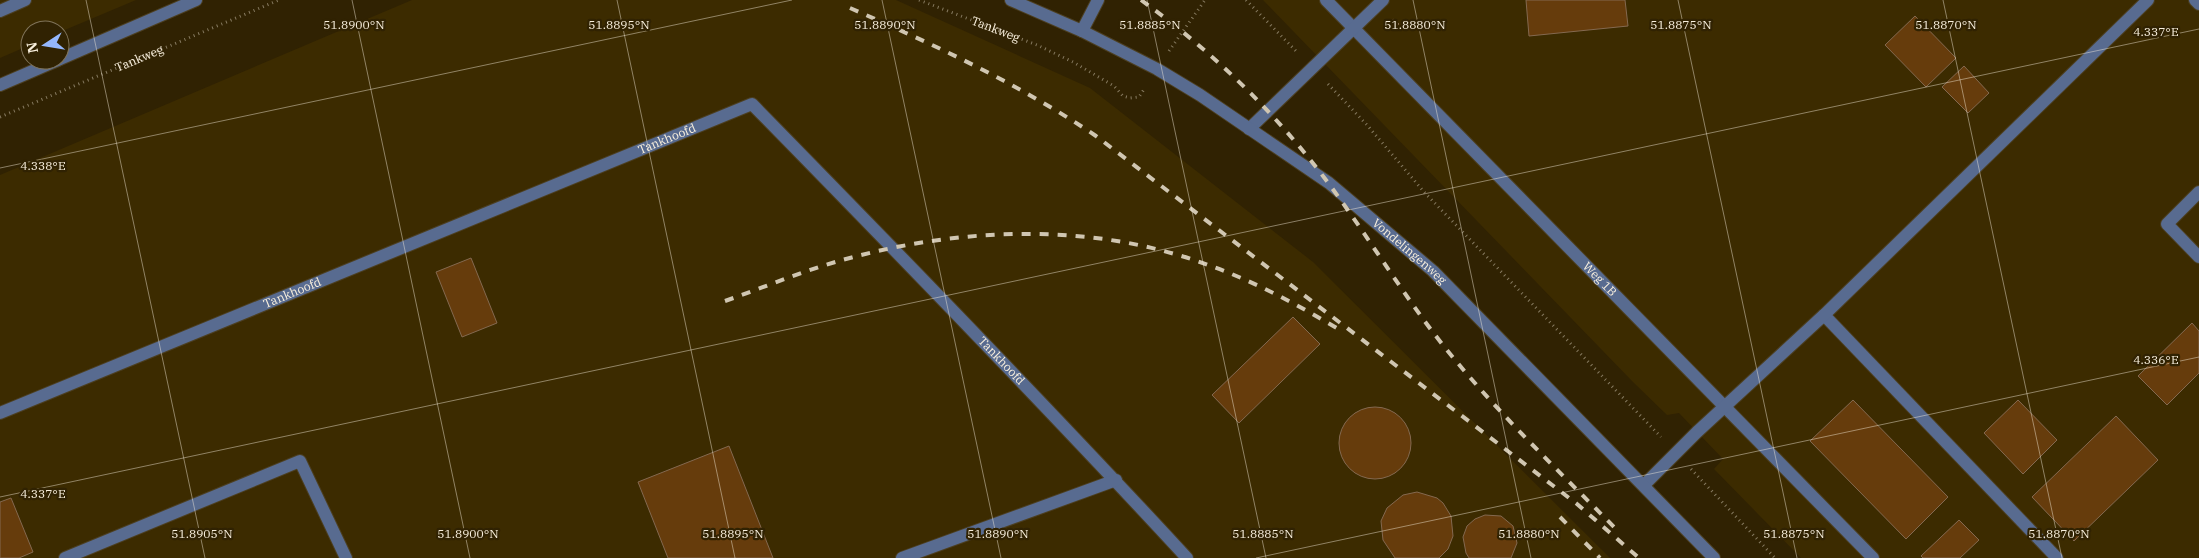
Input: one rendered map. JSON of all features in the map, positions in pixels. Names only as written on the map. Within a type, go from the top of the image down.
[{"type":"street","points":[[0,11],[25,0]]},
{"type":"street","points":[[70,55],[196,0]]},
{"type":"street","points":[[1011,0],[1082,31],[1098,0]]},
{"type":"street","name":"Weg 1B","points":[[1326,0],[1873,558]]},
{"type":"street","points":[[1249,129],[1383,0]]},
{"type":"street","points":[[1644,485],[1676,452],[1824,315],[2148,0]]},
{"type":"street","points":[[2195,0],[2199,4]]},
{"type":"street","name":"Vondelingenweg","points":[[1082,31],[1157,69],[1328,183],[1432,271],[1714,558]]},
{"type":"street","points":[[0,85],[35,70]]},
{"type":"street","name":"Tankhoofd","points":[[0,413],[752,104],[1116,480],[1187,558]]},
{"type":"street","points":[[2199,192],[2167,224],[2199,257]]},
{"type":"street","points":[[1824,315],[2057,558]]},
{"type":"street","points":[[65,558],[300,461],[346,558]]},
{"type":"street","points":[[902,558],[1116,480]]},
{"type":"path","name":"Tankweg","points":[[0,117],[279,0]]},
{"type":"path","name":"Tankweg","points":[[919,0],[1037,45],[1073,62]]},
{"type":"path","points":[[1246,0],[1367,125],[1425,193],[1676,452],[1775,558]]},
{"type":"shaded area","points":[[0,0],[136,0],[70,28],[70,20],[20,20],[20,49],[0,58]]},
{"type":"shaded area","points":[[412,0],[896,0],[1090,88],[1313,262],[1610,558],[0,558],[0,175]]},
{"type":"shaded area","points":[[1263,0],[2199,0],[2199,558],[1801,558],[1714,469],[1723,459],[1679,413],[1667,415],[1633,382]]},
{"type":"building","points":[[1526,0],[1625,0],[1628,26],[1529,36]]},
{"type":"building","points":[[1915,16],[1956,58],[1926,87],[1885,45]]},
{"type":"building","points":[[1394,19],[1399,24],[1394,28],[1389,23]]},
{"type":"building","points":[[1964,66],[1989,93],[1968,113],[1942,87]]},
{"type":"building","points":[[471,258],[497,323],[462,337],[436,272]]},
{"type":"building","points":[[1293,317],[1320,344],[1239,423],[1212,395]]},
{"type":"building","points":[[2192,323],[2199,331],[2199,373],[2167,405],[2138,376]]},
{"type":"building","points":[[1853,400],[1948,497],[1906,539],[1810,441]]},
{"type":"building","points":[[2018,400],[2057,440],[2023,474],[1984,433]]},
{"type":"building","points":[[1375,407],[1395,413],[1405,423],[1411,443],[1405,463],[1395,473],[1375,479],[1355,473],[1345,463],[1339,443],[1345,423],[1355,413]]},
{"type":"building","points":[[2116,416],[2158,460],[2074,541],[2032,497]]},
{"type":"building","points":[[729,446],[773,558],[668,558],[638,482]]},
{"type":"building","points":[[1417,492],[1437,498],[1443,503],[1451,516],[1453,536],[1448,549],[1439,558],[1395,558],[1383,540],[1381,521],[1387,508],[1403,495]]},
{"type":"building","points":[[11,498],[33,552],[19,558],[0,558],[0,502]]},
{"type":"building","points":[[1485,515],[1501,516],[1513,526],[1517,543],[1511,558],[1469,558],[1466,553],[1463,537],[1467,526],[1475,519]]},
{"type":"building","points":[[1959,520],[1979,540],[1960,558],[1923,558],[1921,556]]},
{"type":"railway","points":[[1141,0],[1218,62],[1265,108],[1329,184],[1416,309],[1450,354],[1495,406],[1616,529]]},
{"type":"railway","points":[[850,8],[913,36],[1007,82],[1096,136],[1577,504],[1639,558]]},
{"type":"railway","points":[[725,301],[815,268],[890,248],[982,235],[1074,236],[1119,241],[1164,251],[1208,265],[1276,294],[1340,330]]},
{"type":"railway","points":[[1560,517],[1600,558]]}]
